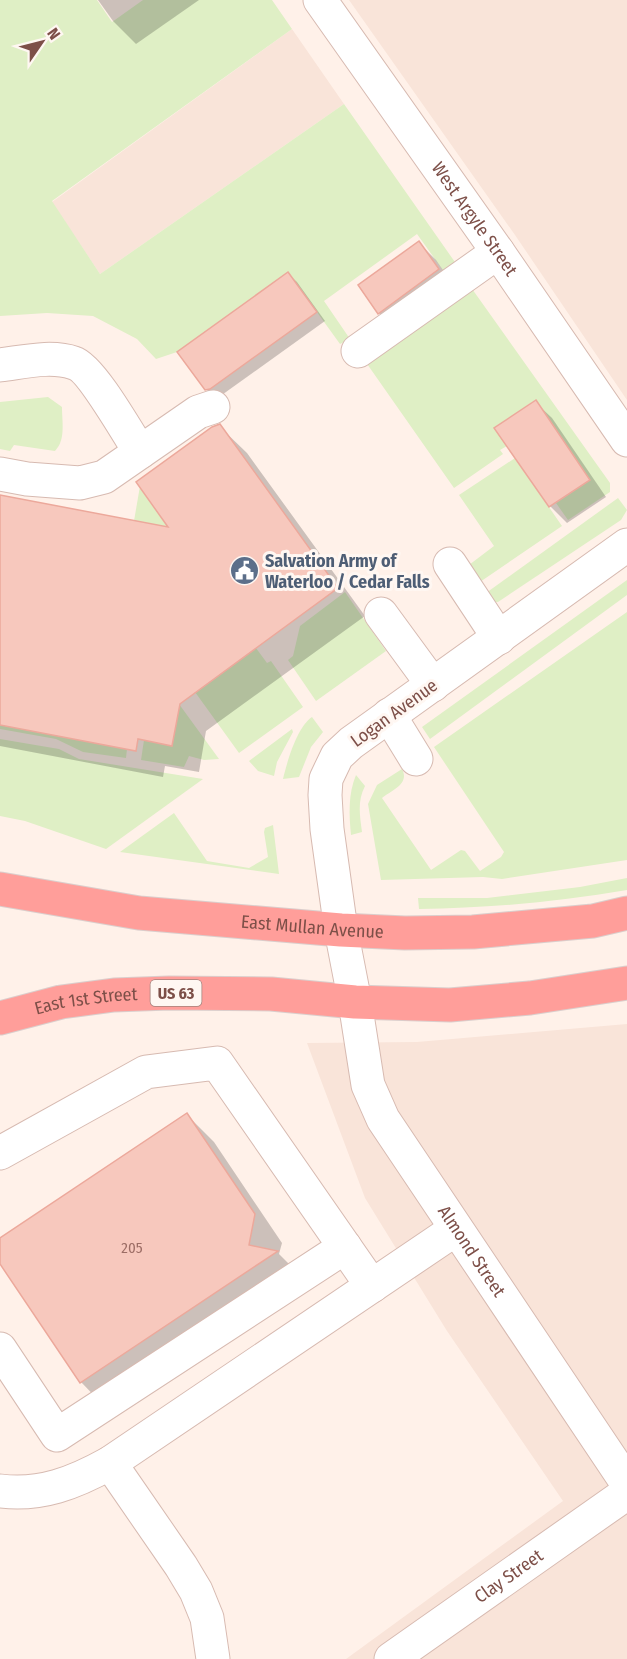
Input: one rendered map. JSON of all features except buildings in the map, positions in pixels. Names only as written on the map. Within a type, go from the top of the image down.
[{"type":"highway","name":"East Mullan Avenue","points":[[0,889],[139,914],[405,933],[473,932],[593,921],[627,913]]},
{"type":"highway","name":"US 63","points":[[355,1002],[450,1005],[530,998],[627,983]]},
{"type":"highway","name":"East 1st Street","points":[[0,1018],[61,1002],[114,995],[271,994],[355,1002]]},
{"type":"street","name":"West Argyle Street","points":[[320,0],[627,440]]},
{"type":"street","points":[[357,351],[498,252]]},
{"type":"street","points":[[0,365],[54,359],[77,363],[91,377],[140,452]]},
{"type":"street","points":[[0,474],[27,479],[80,483],[104,477],[198,412],[213,408]]},
{"type":"street","name":"Logan Avenue","points":[[355,1002],[341,930],[327,829],[326,779],[337,756],[389,715],[627,544]]},
{"type":"street","points":[[450,564],[499,638]]},
{"type":"street","points":[[381,614],[433,685]]},
{"type":"street","points":[[389,715],[416,759]]},
{"type":"street","name":"Almond Street","points":[[355,1002],[368,1085],[383,1119],[627,1483]]},
{"type":"street","points":[[0,1153],[146,1072],[217,1063],[372,1286]]},
{"type":"street","points":[[0,1491],[35,1491],[57,1487],[97,1470],[456,1229]]},
{"type":"street","points":[[57,1435],[345,1247]]},
{"type":"street","points":[[0,1349],[57,1435],[97,1470],[182,1566],[207,1618],[213,1659]]},
{"type":"street","name":"Clay Street","points":[[391,1659],[627,1493]]},
{"type":"shaded area","points":[[349,0],[627,0],[627,400],[515,235]]},
{"type":"shaded area","points":[[292,29],[344,104],[100,274],[52,202]]},
{"type":"shaded area","points":[[627,1024],[627,1659],[346,1659],[563,1501],[447,1331],[365,1198],[307,1043],[417,1042]]},
{"type":"green space","points":[[0,0],[97,0],[112,22],[143,0],[272,0],[292,29],[52,201],[100,274],[344,104],[457,265],[445,273],[417,234],[324,301],[350,339],[340,344],[288,272],[177,352],[156,359],[137,339],[93,316],[47,313],[0,316]]},
{"type":"green space","points":[[470,286],[610,483],[610,492],[568,520],[556,503],[590,480],[535,400],[495,428],[507,446],[500,450],[503,454],[454,488],[365,361]]},
{"type":"green space","points":[[48,397],[62,407],[62,436],[55,451],[14,445],[10,451],[0,449],[0,402]]},
{"type":"green space","points":[[515,458],[562,526],[477,584],[465,568],[494,546],[459,495]]},
{"type":"green space","points":[[140,486],[188,553],[134,521]]},
{"type":"green space","points":[[618,498],[627,510],[621,520],[498,602],[492,602],[486,593]]},
{"type":"green space","points":[[627,580],[627,595],[430,739],[422,727]]},
{"type":"green space","points":[[345,592],[386,651],[316,701],[288,660],[293,656],[300,626]]},
{"type":"green space","points":[[627,612],[627,860],[502,879],[483,877],[381,880],[368,804],[377,785],[402,769],[404,779],[402,783],[382,798],[431,870],[461,850],[465,851],[480,871],[501,857],[504,852],[434,747]]},
{"type":"green space","points":[[256,648],[267,663],[271,661],[303,707],[239,753],[195,692]]},
{"type":"green space","points":[[179,704],[219,759],[204,760],[189,756],[184,767],[141,760],[144,740],[172,745]]},
{"type":"green space","points":[[312,717],[323,732],[311,747],[299,777],[283,779],[297,737]]},
{"type":"green space","points":[[0,725],[127,749],[126,758],[83,752],[56,739],[0,729]]},
{"type":"green space","points":[[292,729],[293,732],[277,762],[274,776],[258,771],[249,761]]},
{"type":"green space","points":[[0,739],[59,749],[79,759],[203,779],[106,849],[25,821],[0,816]]},
{"type":"green space","points":[[356,775],[365,786],[360,803],[362,832],[351,835],[350,797]]},
{"type":"green space","points":[[174,813],[207,861],[249,868],[268,857],[264,832],[265,828],[273,825],[279,874],[120,852]]},
{"type":"green space","points":[[627,878],[627,890],[575,898],[523,904],[419,909],[418,898],[487,898],[580,887]]},
{"type":"place","name":"Salvation Army of Waterloo / Cedar Falls","points":[[244,571]]}]
